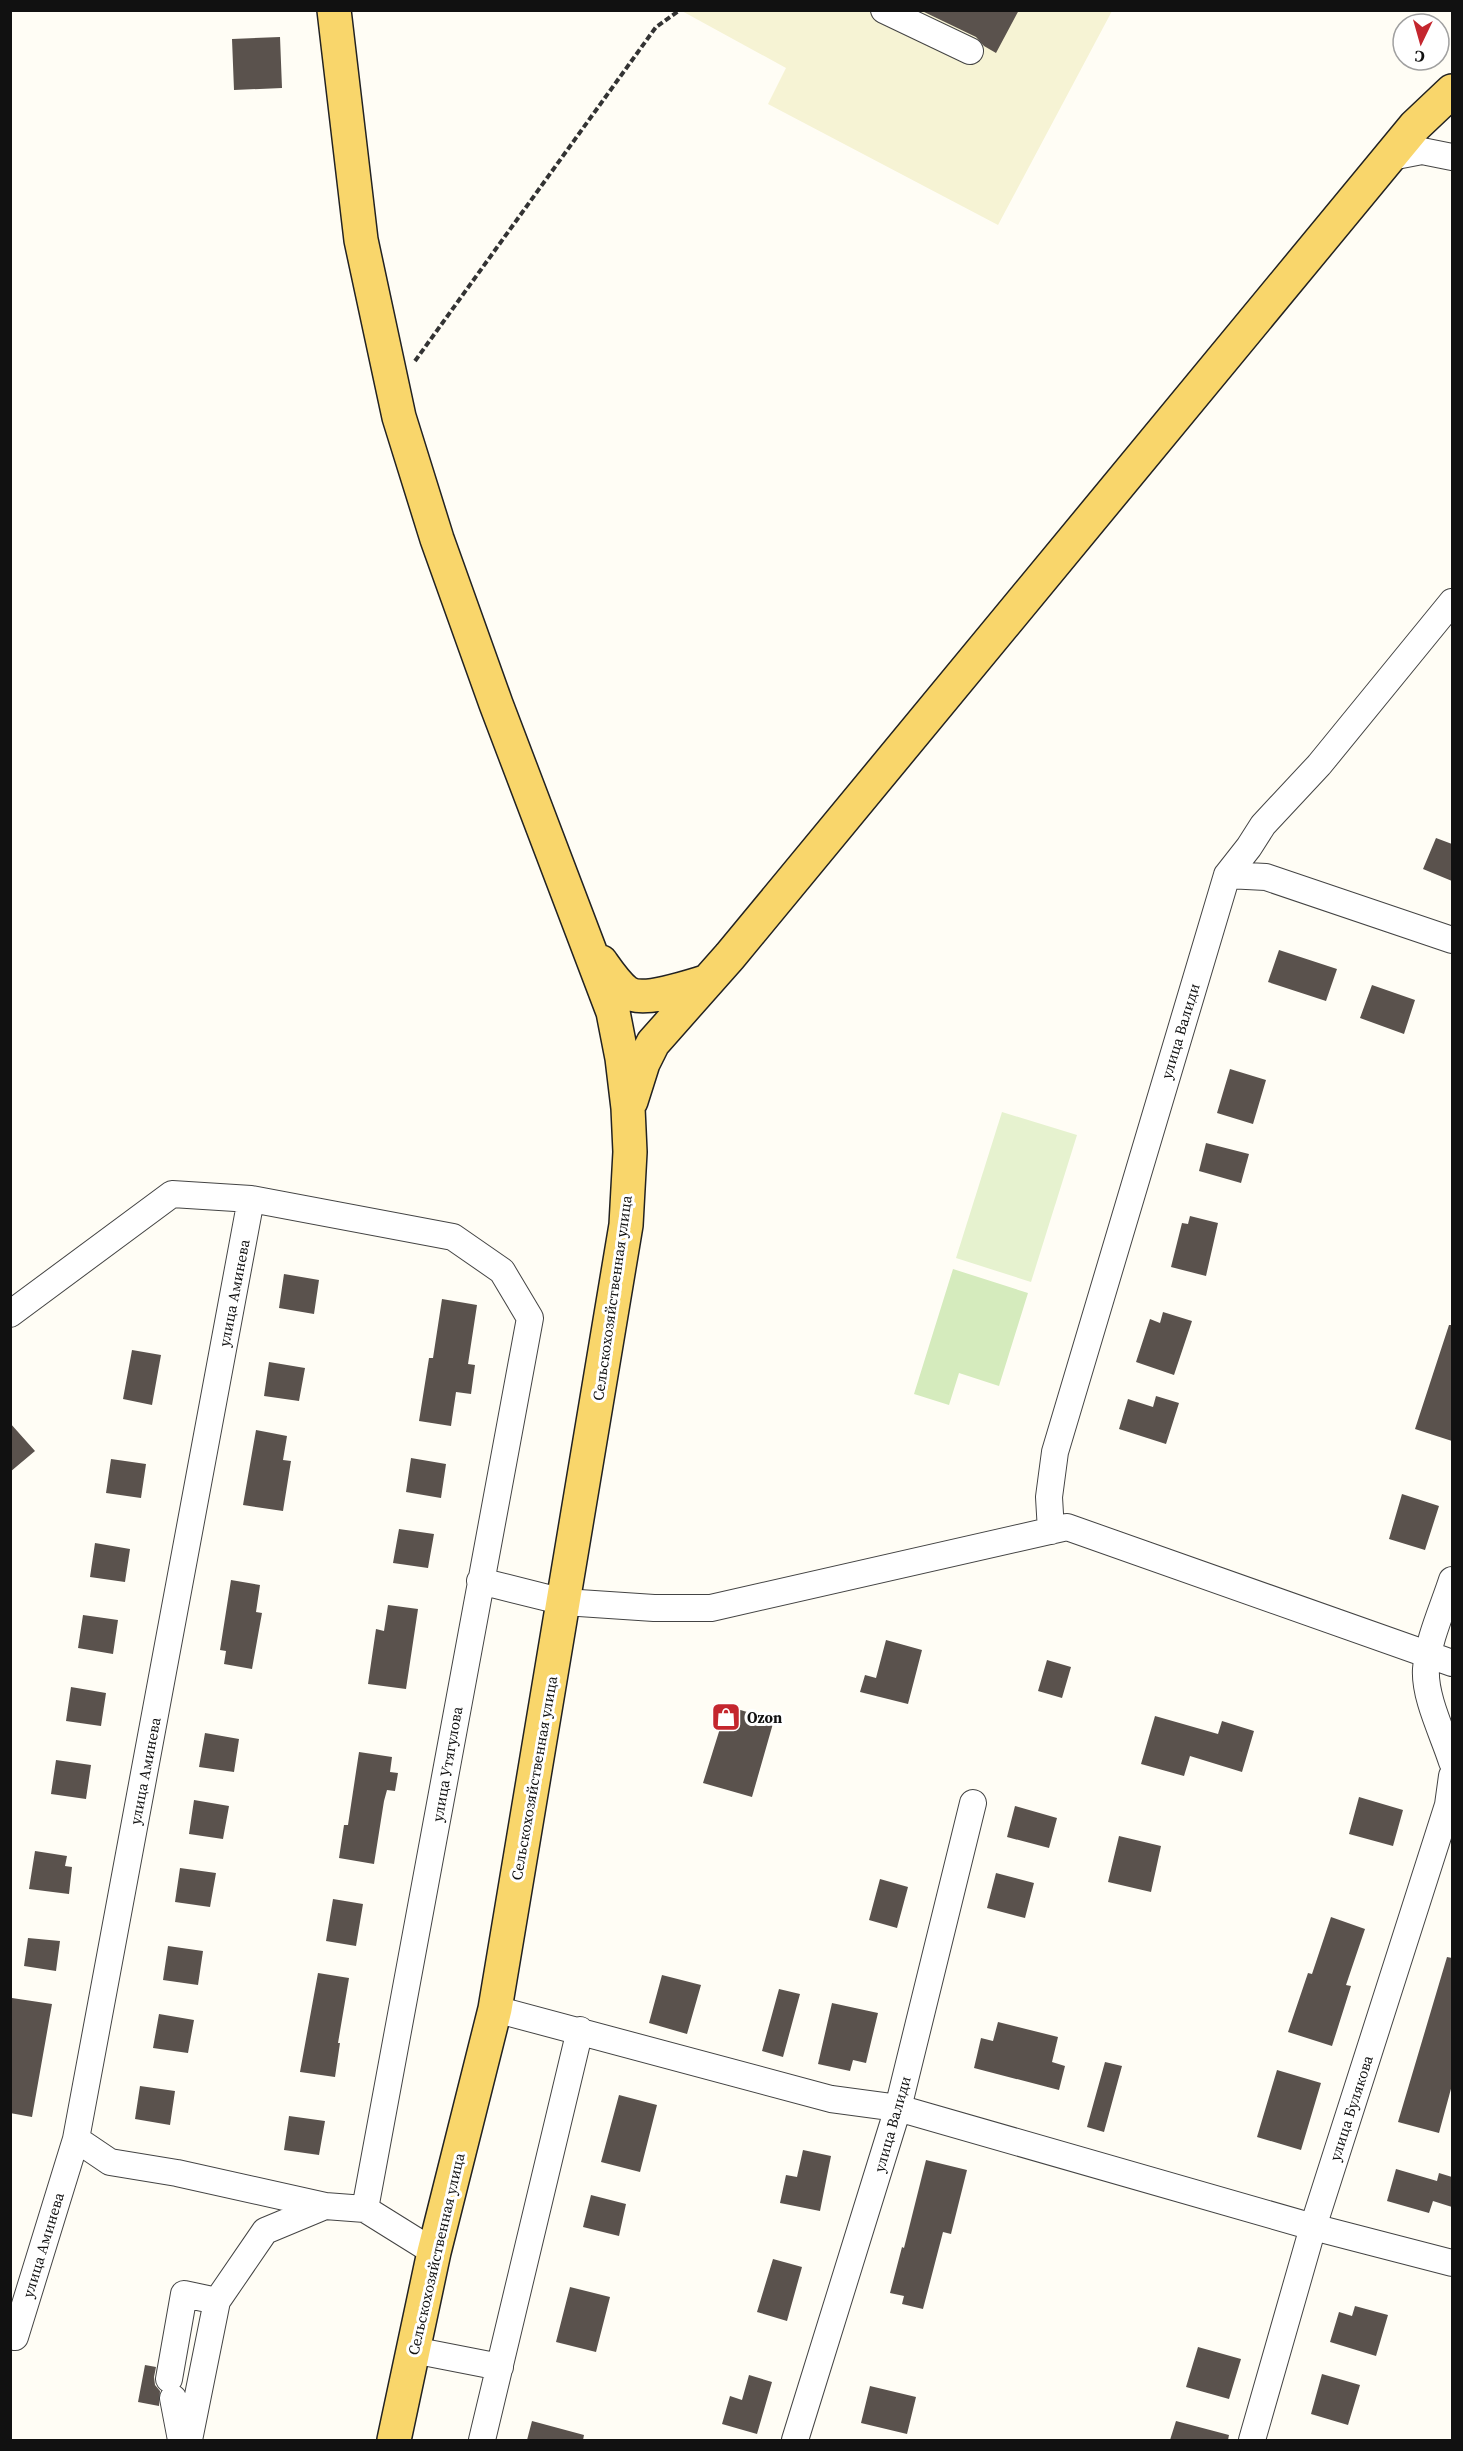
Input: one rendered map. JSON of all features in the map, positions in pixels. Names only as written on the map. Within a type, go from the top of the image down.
[{"type":"main road","name":"Сельскохозяйственная улица","points":[[334,10],[362,240],[399,417],[437,539],[496,704],[613,1012],[622,1058],[630,1152],[626,1225],[495,2009],[434,2252],[413,2350],[400,2439]]},
{"type":"main road","points":[[628,1108],[643,1063],[653,1043],[737,947],[1415,126],[1452,91]]},
{"type":"main road","points":[[586,942],[627,993],[653,994],[705,982]]},
{"type":"street","points":[[884,10],[969,51]]},
{"type":"street","points":[[1391,157],[1422,151],[1452,156]]},
{"type":"street","name":"улица Валиди","points":[[1051,1531],[1049,1497],[1055,1452],[1227,874],[1263,825],[1319,765],[1452,602]]},
{"type":"street","points":[[1227,874],[1266,877],[1452,940]]},
{"type":"street","points":[[10,1314],[172,1194],[251,1199]]},
{"type":"street","name":"улица Утягулова","points":[[251,1199],[453,1237],[502,1270],[530,1318],[365,2209]]},
{"type":"street","name":"улица Аминева","points":[[15,2337],[76,2139],[251,1199]]},
{"type":"street","points":[[480,1581],[564,1602],[654,1608],[711,1608],[1066,1527],[1452,1663]]},
{"type":"street","points":[[1452,1580],[1428,1654],[1426,1671],[1428,1691],[1452,1762]]},
{"type":"street","name":"улица Булякова","points":[[1252,2440],[1313,2228],[1448,1805],[1452,1776]]},
{"type":"street","name":"улица Валиди","points":[[795,2440],[898,2108],[973,1803]]},
{"type":"street","points":[[495,2009],[831,2099],[898,2108],[1313,2228],[1452,2263]]},
{"type":"street","points":[[482,2440],[580,2030]]},
{"type":"street","points":[[76,2139],[110,2162],[177,2173],[325,2206],[365,2209],[434,2252]]},
{"type":"street","points":[[189,2440],[217,2301],[265,2230],[325,2206]]},
{"type":"street","points":[[181,2440],[171,2389],[184,2294],[217,2301]]},
{"type":"street","points":[[413,2350],[500,2367]]},
{"type":"path","points":[[393,390],[656,27],[680,10]]},
{"type":"shaded area","points":[[680,10],[1112,11],[998,225],[768,104],[786,68]]},
{"type":"green space","points":[[1002,1112],[1077,1135],[1031,1282],[956,1258]]},
{"type":"green space","points":[[953,1269],[1028,1293],[999,1386],[959,1373],[949,1405],[914,1394]]},
{"type":"building","points":[[920,10],[1019,10],[996,53],[984,46],[976,37]]},
{"type":"building","points":[[280,37],[282,88],[234,90],[232,39]]},
{"type":"building","points":[[1436,838],[1452,844],[1452,881],[1423,869]]},
{"type":"building","points":[[1279,950],[1337,969],[1326,1001],[1268,982]]},
{"type":"building","points":[[1372,985],[1415,1000],[1404,1034],[1360,1018]]},
{"type":"building","points":[[1230,1069],[1266,1080],[1253,1124],[1217,1113]]},
{"type":"building","points":[[1206,1143],[1249,1154],[1241,1183],[1199,1171]]},
{"type":"building","points":[[1190,1216],[1218,1223],[1206,1276],[1171,1267],[1182,1223],[1188,1224]]},
{"type":"building","points":[[284,1274],[319,1280],[314,1314],[279,1308]]},
{"type":"building","points":[[442,1299],[477,1305],[468,1364],[475,1365],[471,1394],[456,1392],[451,1426],[419,1421],[429,1358],[433,1358]]},
{"type":"building","points":[[1163,1312],[1192,1321],[1174,1375],[1136,1362],[1150,1319],[1160,1323]]},
{"type":"building","points":[[1449,1325],[1452,1325],[1452,1441],[1415,1429]]},
{"type":"building","points":[[132,1350],[161,1355],[152,1405],[123,1399]]},
{"type":"building","points":[[269,1362],[305,1368],[299,1401],[264,1396]]},
{"type":"building","points":[[1156,1396],[1179,1403],[1166,1444],[1119,1429],[1128,1399],[1153,1407]]},
{"type":"building","points":[[10,1423],[35,1451],[10,1472]]},
{"type":"building","points":[[256,1430],[287,1436],[283,1460],[291,1461],[283,1511],[243,1505]]},
{"type":"building","points":[[411,1458],[446,1464],[441,1498],[406,1492]]},
{"type":"building","points":[[111,1459],[146,1464],[141,1498],[106,1493]]},
{"type":"building","points":[[1402,1494],[1439,1506],[1425,1550],[1389,1539]]},
{"type":"building","points":[[399,1529],[434,1534],[428,1568],[393,1563]]},
{"type":"building","points":[[95,1543],[130,1549],[125,1582],[90,1577]]},
{"type":"building","points":[[231,1580],[260,1585],[256,1612],[262,1613],[252,1669],[224,1664],[226,1651],[220,1650]]},
{"type":"building","points":[[388,1605],[418,1609],[406,1689],[368,1684],[376,1629],[384,1631]]},
{"type":"building","points":[[83,1615],[118,1620],[113,1654],[78,1648]]},
{"type":"building","points":[[886,1640],[922,1650],[908,1704],[860,1692],[865,1675],[876,1678]]},
{"type":"building","points":[[1047,1660],[1071,1667],[1062,1698],[1038,1691]]},
{"type":"building","points":[[71,1687],[106,1693],[101,1726],[66,1721]]},
{"type":"building","points":[[727,1706],[774,1720],[752,1797],[703,1783]]},
{"type":"building","points":[[1155,1716],[1218,1734],[1222,1721],[1254,1731],[1242,1772],[1190,1756],[1184,1776],[1141,1764]]},
{"type":"building","points":[[205,1733],[239,1739],[234,1772],[199,1767]]},
{"type":"building","points":[[359,1752],[392,1757],[390,1772],[398,1773],[395,1791],[387,1790],[384,1801],[374,1864],[339,1858],[344,1825],[348,1825]]},
{"type":"building","points":[[56,1760],[91,1765],[86,1799],[51,1794]]},
{"type":"building","points":[[1359,1797],[1403,1810],[1393,1846],[1349,1834]]},
{"type":"building","points":[[194,1800],[229,1806],[223,1839],[189,1834]]},
{"type":"building","points":[[1015,1806],[1057,1818],[1049,1848],[1007,1837]]},
{"type":"building","points":[[1119,1836],[1161,1846],[1151,1892],[1108,1882]]},
{"type":"building","points":[[35,1851],[67,1856],[65,1866],[72,1867],[69,1894],[29,1889]]},
{"type":"building","points":[[180,1868],[216,1873],[210,1907],[175,1902]]},
{"type":"building","points":[[996,1873],[1034,1883],[1025,1918],[987,1908]]},
{"type":"building","points":[[880,1879],[908,1887],[897,1928],[869,1920]]},
{"type":"building","points":[[333,1899],[363,1904],[356,1946],[326,1941]]},
{"type":"building","points":[[1331,1917],[1365,1929],[1346,1985],[1351,1986],[1332,2046],[1288,2032],[1308,1973],[1312,1974]]},
{"type":"building","points":[[28,1938],[60,1941],[56,1971],[24,1966]]},
{"type":"building","points":[[168,1946],[203,1951],[198,1985],[163,1980]]},
{"type":"building","points":[[1447,1957],[1452,1958],[1452,2085],[1439,2133],[1398,2122]]},
{"type":"building","points":[[318,1973],[349,1978],[335,2077],[300,2072]]},
{"type":"building","points":[[662,1975],[701,1985],[687,2034],[649,2023]]},
{"type":"building","points":[[779,1989],[800,1994],[783,2057],[762,2051]]},
{"type":"building","points":[[12,1998],[52,2004],[32,2117],[10,2113]]},
{"type":"building","points":[[832,2003],[878,2013],[866,2063],[853,2060],[850,2071],[818,2064]]},
{"type":"building","points":[[159,2014],[194,2020],[188,2053],[153,2048]]},
{"type":"building","points":[[998,2022],[1058,2037],[1052,2062],[1065,2066],[1059,2090],[974,2068],[981,2038],[993,2041]]},
{"type":"building","points":[[1105,2062],[1122,2066],[1104,2132],[1087,2127]]},
{"type":"building","points":[[1277,2070],[1321,2083],[1301,2150],[1257,2137]]},
{"type":"building","points":[[140,2086],[175,2091],[170,2125],[135,2119]]},
{"type":"building","points":[[619,2095],[657,2105],[640,2172],[601,2162]]},
{"type":"building","points":[[289,2116],[325,2121],[319,2155],[284,2150]]},
{"type":"building","points":[[803,2150],[831,2156],[820,2211],[780,2203],[786,2175],[797,2177]]},
{"type":"building","points":[[926,2160],[967,2170],[951,2234],[943,2232],[923,2309],[902,2304],[904,2296],[890,2293]]},
{"type":"building","points":[[1396,2169],[1437,2181],[1439,2173],[1452,2177],[1452,2207],[1433,2201],[1429,2213],[1387,2201]]},
{"type":"building","points":[[591,2195],[626,2204],[619,2236],[583,2227]]},
{"type":"building","points":[[773,2259],[802,2267],[787,2321],[757,2312]]},
{"type":"building","points":[[570,2287],[610,2297],[596,2352],[556,2342]]},
{"type":"building","points":[[1355,2306],[1388,2315],[1376,2356],[1330,2342],[1339,2312],[1352,2316]]},
{"type":"building","points":[[1198,2347],[1241,2359],[1229,2399],[1186,2387]]},
{"type":"building","points":[[145,2365],[156,2367],[154,2377],[155,2385],[160,2391],[159,2406],[138,2402]]},
{"type":"building","points":[[1322,2374],[1360,2385],[1348,2425],[1311,2414]]},
{"type":"building","points":[[749,2375],[772,2382],[757,2434],[722,2424],[730,2396],[742,2400]]},
{"type":"building","points":[[870,2386],[916,2397],[907,2434],[861,2423]]},
{"type":"building","points":[[532,2421],[584,2435],[583,2440],[527,2440]]},
{"type":"building","points":[[1176,2421],[1229,2435],[1228,2440],[1170,2440]]},
{"type":"place","name":"Ozon","points":[[726,1717]]}]
